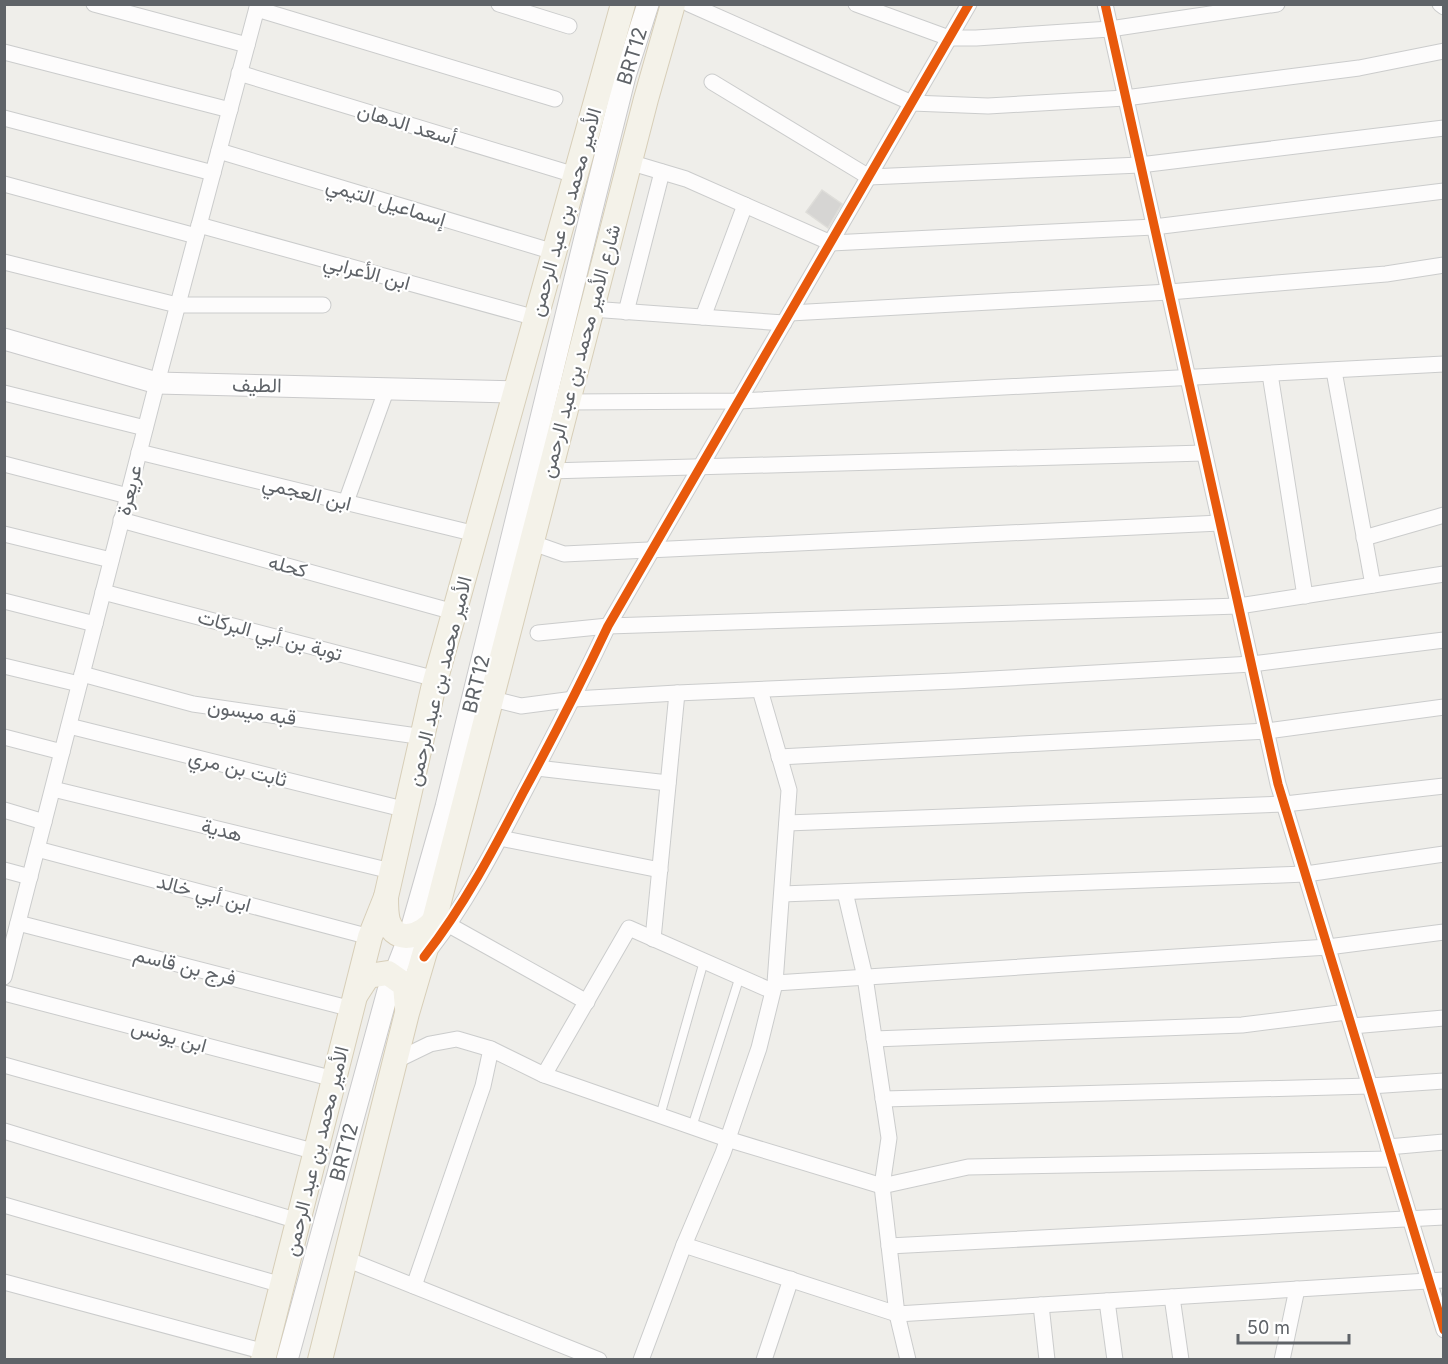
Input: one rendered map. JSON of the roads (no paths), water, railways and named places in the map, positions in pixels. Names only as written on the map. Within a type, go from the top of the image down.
[{"type":"main road","name":"الأمير محمد بن عبد الرحمن","points":[[271,1357],[282,1284],[370,937],[386,897],[436,679],[623,4]]},
{"type":"main road","name":"BRT12","points":[[271,1357],[394,975],[409,937],[446,807],[625,76],[648,4]]},
{"type":"main road","name":"شارع الأمير محمد بن عبد الرحمن","points":[[489,698],[629,162],[673,4]]},
{"type":"main road","name":"الطيف","points":[[4,339],[157,383],[515,392]]},
{"type":"main road","points":[[320,1359],[406,1013],[424,957],[442,923],[489,698]]},
{"type":"main road","points":[[386,897],[390,926],[402,935],[409,937],[423,933],[442,923]]},
{"type":"main road","points":[[353,1004],[359,986],[368,976],[382,972],[394,975],[400,980],[407,992],[406,1013]]},
{"type":"street","points":[[94,4],[247,45]]},
{"type":"street","points":[[499,4],[569,26]]},
{"type":"street","points":[[646,99],[684,4]]},
{"type":"street","points":[[689,4],[912,103],[988,106],[1125,98],[1359,68],[1443,51]]},
{"type":"street","points":[[856,4],[949,38],[1110,29],[1277,4]]},
{"type":"street","points":[[587,1002],[442,923],[500,838],[574,699],[608,626],[969,4]]},
{"type":"street","points":[[1105,4],[1266,731],[1285,804],[1410,1220],[1436,1281],[1443,1330]]},
{"type":"street","points":[[257,7],[555,99]]},
{"type":"street","name":"عريعرة","points":[[4,977],[9,942],[18,923],[177,305],[257,7]]},
{"type":"street","points":[[4,52],[230,111]]},
{"type":"street","name":"أسعد الدهان","points":[[240,73],[575,175]]},
{"type":"street","points":[[712,82],[869,177],[1140,165],[1443,128]]},
{"type":"street","points":[[4,118],[213,173]]},
{"type":"street","name":"إسماعيل التيمي","points":[[219,151],[554,252]]},
{"type":"street","points":[[629,162],[662,172],[745,205],[831,243],[1154,227],[1443,191]]},
{"type":"street","points":[[626,312],[662,172]]},
{"type":"street","name":"ابن الأعرابي","points":[[4,184],[536,318]]},
{"type":"street","points":[[703,317],[745,205]]},
{"type":"street","points":[[4,262],[177,305],[323,305]]},
{"type":"street","points":[[591,309],[703,317],[787,318],[1168,292],[1386,274],[1443,265]]},
{"type":"street","points":[[567,402],[739,401],[1443,364]]},
{"type":"street","points":[[1334,371],[1373,585]]},
{"type":"street","points":[[1270,374],[1305,596]]},
{"type":"street","points":[[346,502],[387,388]]},
{"type":"street","points":[[4,393],[145,428]]},
{"type":"street","name":"ابن العجمي","points":[[139,452],[476,534]]},
{"type":"street","points":[[549,471],[1204,453]]},
{"type":"street","points":[[4,464],[128,496]]},
{"type":"street","points":[[1364,538],[1443,515]]},
{"type":"street","name":"كحله","points":[[122,520],[454,612]]},
{"type":"street","points":[[530,542],[564,554],[1220,523]]},
{"type":"street","points":[[4,534],[111,560]]},
{"type":"street","points":[[538,633],[608,626],[1239,606],[1443,574]]},
{"type":"street","name":"توبة بن أبي البركات","points":[[103,592],[436,679]]},
{"type":"street","points":[[4,601],[95,624]]},
{"type":"street","points":[[489,698],[521,706],[574,699],[677,693],[1252,664],[1443,640]]},
{"type":"street","name":"قبه ميسون","points":[[4,666],[81,679],[193,704],[424,737]]},
{"type":"street","points":[[641,1359],[727,1139],[759,1048],[774,987],[789,790],[760,690]]},
{"type":"street","points":[[653,939],[677,693]]},
{"type":"street","points":[[779,757],[1266,731],[1443,707]]},
{"type":"street","name":"ثابت بن مري","points":[[69,726],[407,810]]},
{"type":"street","points":[[4,737],[62,752]]},
{"type":"street","points":[[537,768],[668,783]]},
{"type":"street","points":[[787,823],[1285,804],[1443,786]]},
{"type":"street","name":"هدية","points":[[53,789],[391,871]]},
{"type":"street","points":[[4,810],[44,822]]},
{"type":"street","points":[[500,838],[660,870]]},
{"type":"street","name":"ابن أبي خالد","points":[[37,849],[370,937]]},
{"type":"street","points":[[782,894],[1306,874],[1443,854]]},
{"type":"street","points":[[4,870],[30,877]]},
{"type":"street","points":[[845,892],[865,977],[889,1138],[882,1186],[897,1314],[908,1359]]},
{"type":"street","name":"فرج بن قاسم","points":[[18,923],[353,1004]]},
{"type":"street","points":[[544,1076],[629,928],[740,976],[774,987],[865,977],[1328,946],[1443,932]]},
{"type":"street","name":"ابن يونس","points":[[4,993],[334,1079]]},
{"type":"street","points":[[874,1039],[1349,1019],[1443,1018]]},
{"type":"street","points":[[395,1062],[430,1044],[457,1039],[491,1049],[544,1076],[727,1139],[882,1186],[968,1167],[1390,1153],[1443,1142]]},
{"type":"street","points":[[414,1286],[483,1086],[491,1049]]},
{"type":"street","points":[[4,1065],[315,1152]]},
{"type":"street","points":[[883,1100],[1370,1086],[1443,1081]]},
{"type":"street","points":[[4,1131],[298,1221]]},
{"type":"street","points":[[4,1205],[282,1284]]},
{"type":"street","points":[[889,1246],[1443,1217]]},
{"type":"street","points":[[684,1245],[897,1314],[1436,1281]]},
{"type":"street","points":[[346,1259],[599,1359]]},
{"type":"street","points":[[764,1359],[791,1280]]},
{"type":"street","points":[[4,1282],[271,1357]]},
{"type":"street","points":[[1282,1359],[1297,1289]]},
{"type":"street","points":[[1172,1297],[1181,1359]]},
{"type":"street","points":[[1107,1301],[1115,1359]]},
{"type":"street","points":[[1041,1305],[1047,1359]]},
{"type":"lane","points":[[660,1116],[704,961]]},
{"type":"lane","points":[[692,1127],[740,976]]}]
